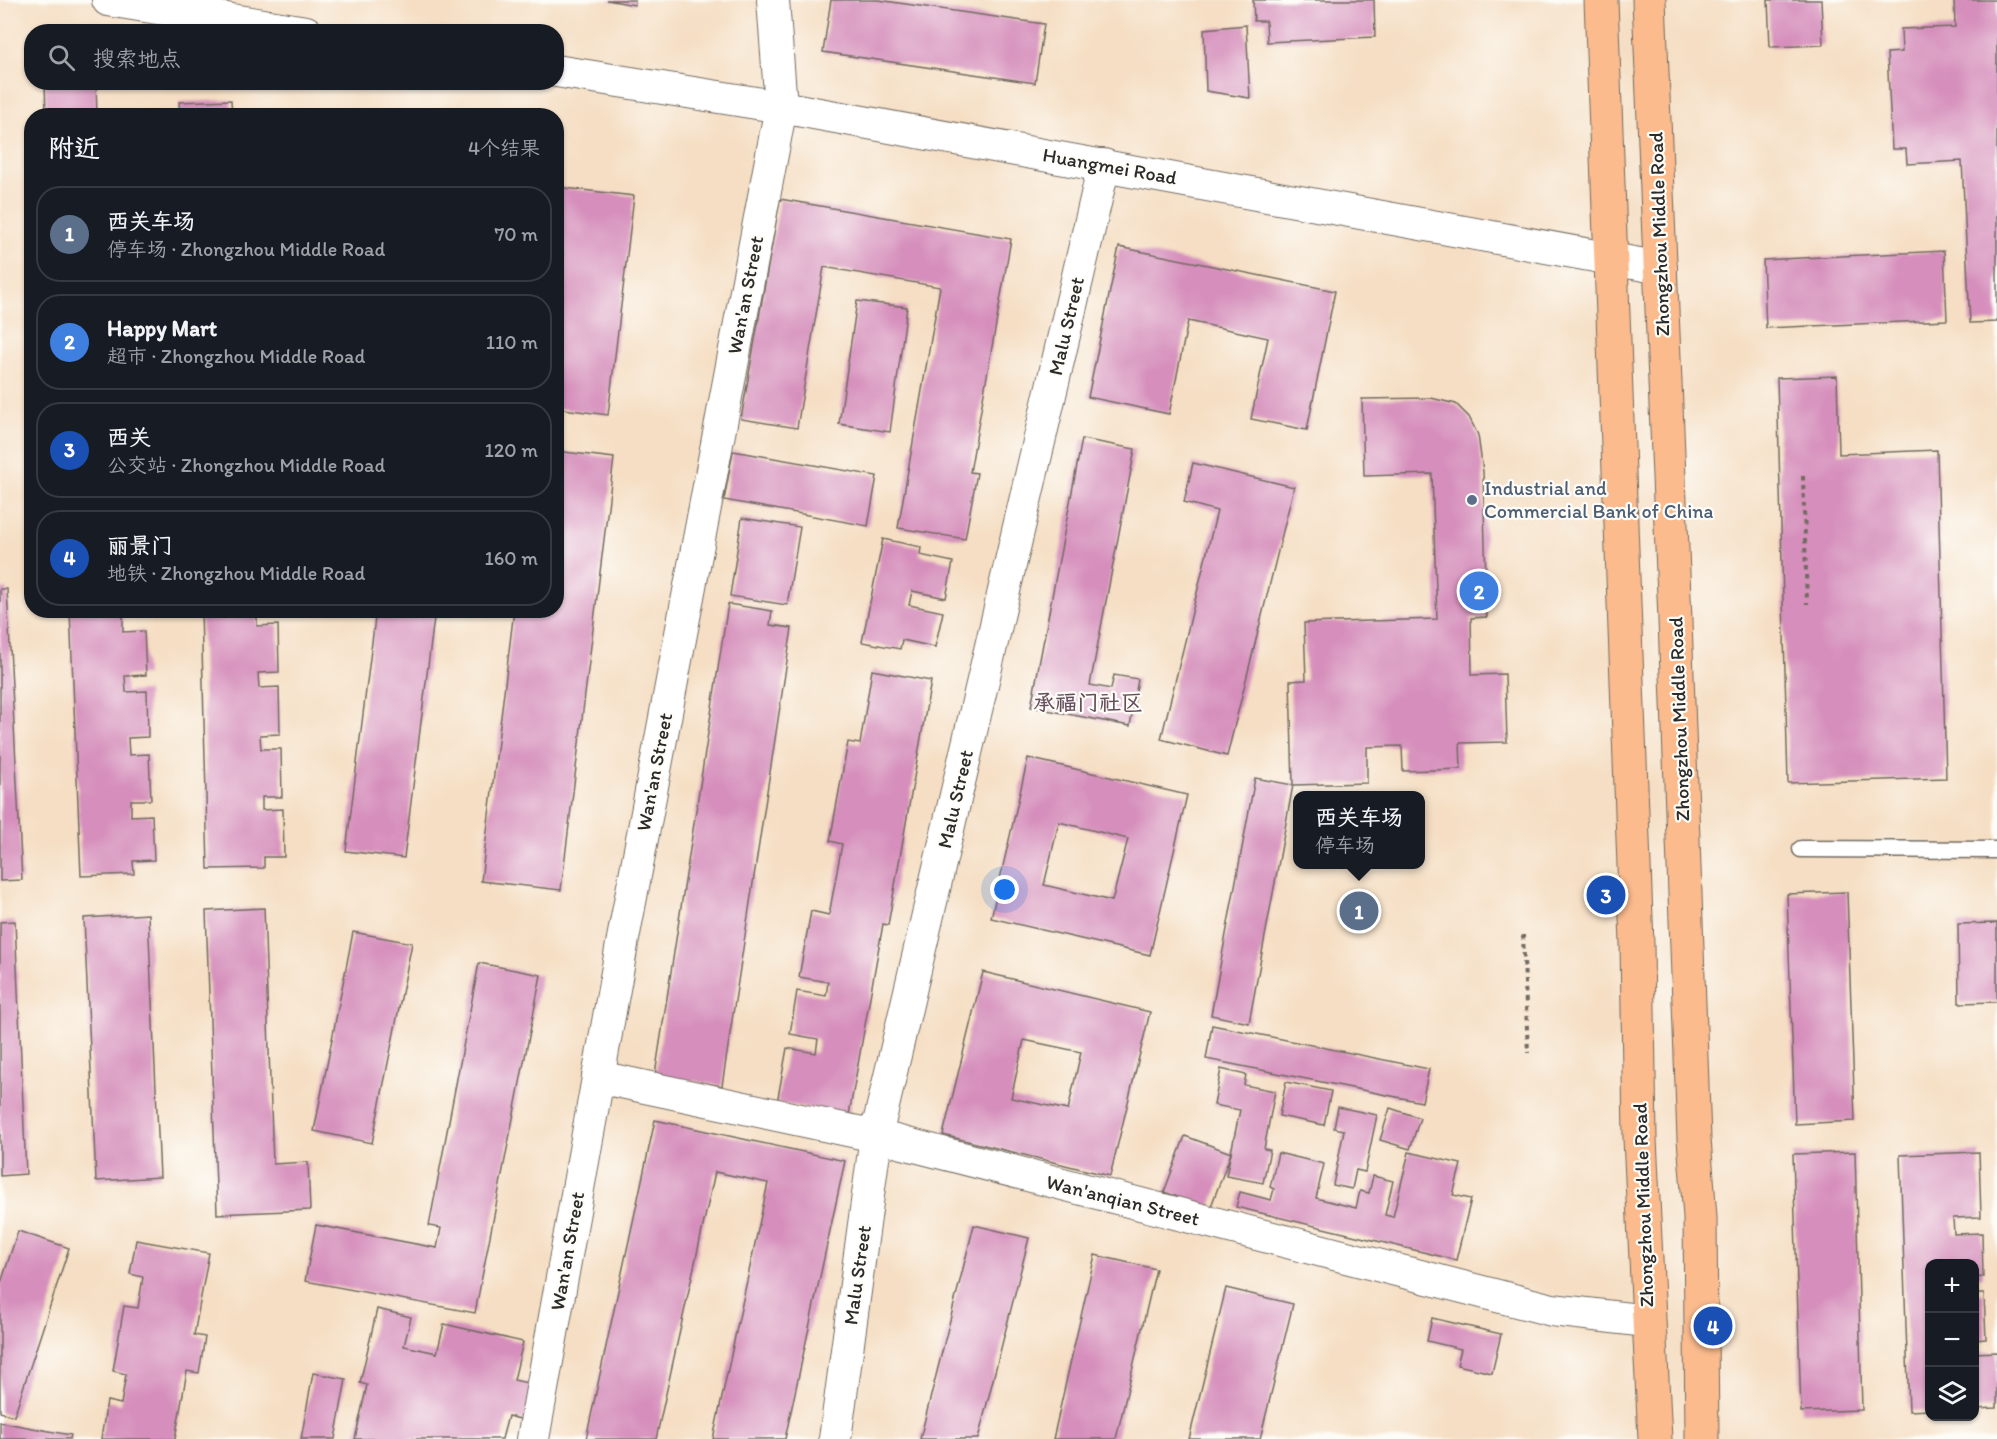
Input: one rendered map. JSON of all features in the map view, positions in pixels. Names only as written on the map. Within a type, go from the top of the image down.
[{"type":"main road","name":"Zhongzhou Middle Road","points":[[1601,0],[1637,944],[1640,1139],[1647,1321],[1655,1439]]},
{"type":"main road","name":"Zhongzhou Middle Road","points":[[1649,0],[1694,1139],[1700,1218],[1702,1439]]},
{"type":"street","points":[[108,0],[256,24]]},
{"type":"street","name":"Wan'an Street","points":[[533,1439],[598,1077],[780,107],[773,0]]},
{"type":"street","name":"Huangmei Road","points":[[564,72],[780,107],[1611,257],[1661,268]]},
{"type":"street","name":"Malu Street","points":[[835,1439],[876,1136],[1104,165]]},
{"type":"street","name":"Wan'anqian Street","points":[[598,1077],[876,1136],[1552,1310],[1647,1321]]},
{"type":"lane","points":[[1801,849],[1997,850]]},
{"type":"path","points":[[1803,476],[1807,604]]},
{"type":"path","points":[[1523,935],[1528,1053]]},
{"type":"building","points":[[607,0],[635,0],[634,5]]},
{"type":"building","points":[[831,0],[878,0],[1044,24],[1035,83],[823,52]]},
{"type":"building","points":[[1253,0],[1374,0],[1375,37],[1267,42],[1266,21],[1254,21]]},
{"type":"building","points":[[1768,0],[1821,0],[1823,45],[1770,47]]},
{"type":"building","points":[[1954,0],[1997,0],[1997,322],[1970,323],[1962,161],[1907,164],[1906,149],[1892,149],[1887,53],[1902,52],[1901,29],[1955,27]]},
{"type":"building","points":[[1246,25],[1250,98],[1206,91],[1204,29]]},
{"type":"building","points":[[45,90],[96,90],[97,108],[46,108]]},
{"type":"building","points":[[231,100],[232,108],[179,108],[179,102]]},
{"type":"building","points":[[564,188],[634,196],[608,415],[564,409]]},
{"type":"building","points":[[780,199],[1011,239],[970,472],[977,473],[965,539],[898,528],[940,287],[824,267],[797,428],[741,419]]},
{"type":"building","points":[[1119,247],[1335,291],[1307,430],[1251,419],[1268,338],[1188,321],[1169,414],[1088,397]]},
{"type":"building","points":[[1944,251],[1947,320],[1766,328],[1763,260]]},
{"type":"building","points":[[857,301],[907,307],[890,432],[839,424]]},
{"type":"building","points":[[1837,376],[1839,454],[1937,450],[1946,778],[1788,783],[1777,378]]},
{"type":"building","points":[[1431,398],[1456,404],[1469,417],[1478,435],[1483,472],[1487,617],[1471,618],[1472,675],[1505,674],[1507,742],[1460,743],[1461,769],[1403,771],[1402,746],[1367,747],[1367,783],[1293,785],[1290,681],[1306,680],[1304,623],[1437,619],[1432,474],[1364,476],[1362,399]]},
{"type":"building","points":[[1082,439],[1135,449],[1090,685],[1111,689],[1114,675],[1138,679],[1130,726],[1031,707]]},
{"type":"building","points":[[733,451],[877,476],[868,526],[724,500]]},
{"type":"building","points":[[564,452],[614,458],[561,890],[481,881],[513,618],[564,618]]},
{"type":"building","points":[[1193,463],[1294,487],[1227,756],[1161,739],[1217,511],[1184,502]]},
{"type":"building","points":[[742,518],[800,527],[787,605],[730,596]]},
{"type":"building","points":[[883,539],[921,547],[920,555],[953,562],[946,598],[912,591],[909,605],[943,612],[935,647],[902,640],[900,649],[862,642]]},
{"type":"building","points":[[0,589],[7,589],[22,880],[0,881]]},
{"type":"building","points":[[728,604],[772,611],[770,625],[792,628],[722,1086],[655,1075]]},
{"type":"building","points":[[70,618],[123,618],[123,632],[144,631],[146,675],[125,676],[126,692],[147,691],[148,737],[128,738],[129,755],[149,754],[151,800],[131,800],[131,816],[152,815],[154,860],[133,861],[134,874],[81,876]]},
{"type":"building","points":[[201,618],[257,618],[257,626],[278,625],[279,672],[258,673],[259,688],[279,687],[280,734],[260,735],[261,749],[281,749],[282,797],[262,797],[262,810],[283,809],[284,857],[264,857],[264,868],[208,869]]},
{"type":"building","points":[[375,618],[434,618],[404,858],[346,851]]},
{"type":"building","points":[[872,670],[931,681],[888,925],[883,924],[849,1115],[777,1103],[787,1048],[816,1053],[818,1039],[790,1034],[797,991],[826,996],[828,982],[799,977],[811,911],[829,915],[842,844],[830,841],[848,742],[860,744]]},
{"type":"building","points":[[1028,758],[1187,795],[1150,955],[991,918]],"holes":[[[1059,822],[1128,839],[1112,901],[1044,885]]]},
{"type":"building","points":[[1255,778],[1293,785],[1249,1023],[1211,1015]]},
{"type":"building","points":[[1847,892],[1855,1121],[1795,1124],[1787,894]]},
{"type":"building","points":[[264,908],[273,1164],[308,1162],[310,1210],[217,1214],[206,911]]},
{"type":"building","points":[[148,914],[160,1177],[96,1181],[84,918]]},
{"type":"building","points":[[15,921],[26,1174],[0,1176],[0,922]]},
{"type":"building","points":[[1997,923],[1997,1002],[1959,1003],[1958,924]]},
{"type":"building","points":[[353,932],[412,943],[372,1143],[314,1131]]},
{"type":"building","points":[[479,963],[541,975],[475,1313],[305,1281],[316,1225],[437,1248],[441,1228],[429,1226]]},
{"type":"building","points":[[983,972],[1150,1012],[1110,1176],[943,1135]],"holes":[[[1024,1040],[1081,1052],[1068,1110],[1011,1098]]]},
{"type":"building","points":[[1212,1025],[1429,1069],[1422,1102],[1206,1059]]},
{"type":"building","points":[[1221,1069],[1246,1075],[1244,1085],[1275,1091],[1264,1149],[1270,1150],[1263,1183],[1226,1176],[1240,1110],[1214,1105]]},
{"type":"building","points":[[1286,1082],[1331,1091],[1324,1125],[1279,1116]]},
{"type":"building","points":[[1338,1107],[1377,1115],[1365,1172],[1356,1170],[1352,1189],[1333,1185],[1344,1130],[1334,1128]]},
{"type":"building","points":[[1390,1108],[1420,1118],[1410,1149],[1380,1140]]},
{"type":"building","points":[[655,1120],[845,1161],[785,1439],[713,1439],[768,1183],[715,1172],[656,1439],[586,1439]]},
{"type":"building","points":[[1185,1136],[1231,1153],[1210,1209],[1164,1192]]},
{"type":"building","points":[[1409,1152],[1461,1164],[1453,1195],[1471,1199],[1456,1260],[1236,1207],[1240,1192],[1271,1200],[1274,1189],[1270,1187],[1278,1153],[1324,1164],[1316,1198],[1356,1208],[1360,1191],[1369,1193],[1373,1176],[1393,1181],[1385,1215],[1393,1217]]},
{"type":"building","points":[[1855,1152],[1862,1410],[1801,1412],[1793,1154]]},
{"type":"building","points":[[1979,1152],[1981,1217],[1953,1218],[1954,1234],[1982,1233],[1983,1277],[1979,1277],[1979,1259],[1925,1259],[1925,1410],[1909,1411],[1900,1155]]},
{"type":"building","points":[[974,1225],[1029,1238],[978,1439],[920,1439]]},
{"type":"building","points":[[18,1231],[69,1248],[14,1416],[0,1412],[0,1286]]},
{"type":"building","points":[[136,1240],[209,1253],[194,1335],[205,1337],[199,1373],[187,1371],[175,1439],[101,1439],[107,1401],[121,1404],[126,1374],[113,1371],[124,1306],[138,1308],[143,1277],[130,1274]]},
{"type":"building","points":[[1095,1255],[1156,1269],[1116,1439],[1053,1439]]},
{"type":"building","points":[[1226,1288],[1293,1304],[1260,1439],[1189,1439]]},
{"type":"building","points":[[1979,1294],[1984,1294],[1986,1339],[1979,1340]]},
{"type":"building","points":[[377,1309],[411,1317],[404,1346],[437,1353],[444,1324],[523,1342],[514,1380],[536,1385],[528,1421],[508,1416],[502,1439],[355,1439],[367,1385],[360,1383]]},
{"type":"building","points":[[1432,1318],[1501,1334],[1492,1373],[1457,1365],[1461,1349],[1427,1341]]},
{"type":"building","points":[[1997,1352],[1997,1408],[1979,1409],[1979,1353]]},
{"type":"building","points":[[313,1373],[346,1379],[335,1439],[301,1439]]},
{"type":"building","points":[[0,1422],[71,1435],[70,1439],[0,1439]]},
{"type":"place","name":"Industrial and Commercial Bank of China","points":[[1472,500]]},
{"type":"place","name":"Happy Mart","points":[[1479,591]]},
{"type":"place","name":"西关","points":[[1606,895]]},
{"type":"place","name":"西关车场","points":[[1359,911]]},
{"type":"place","name":"丽景门","points":[[1713,1326]]},
{"type":"district","name":"承福门社区","points":[[1088,702]]}]
